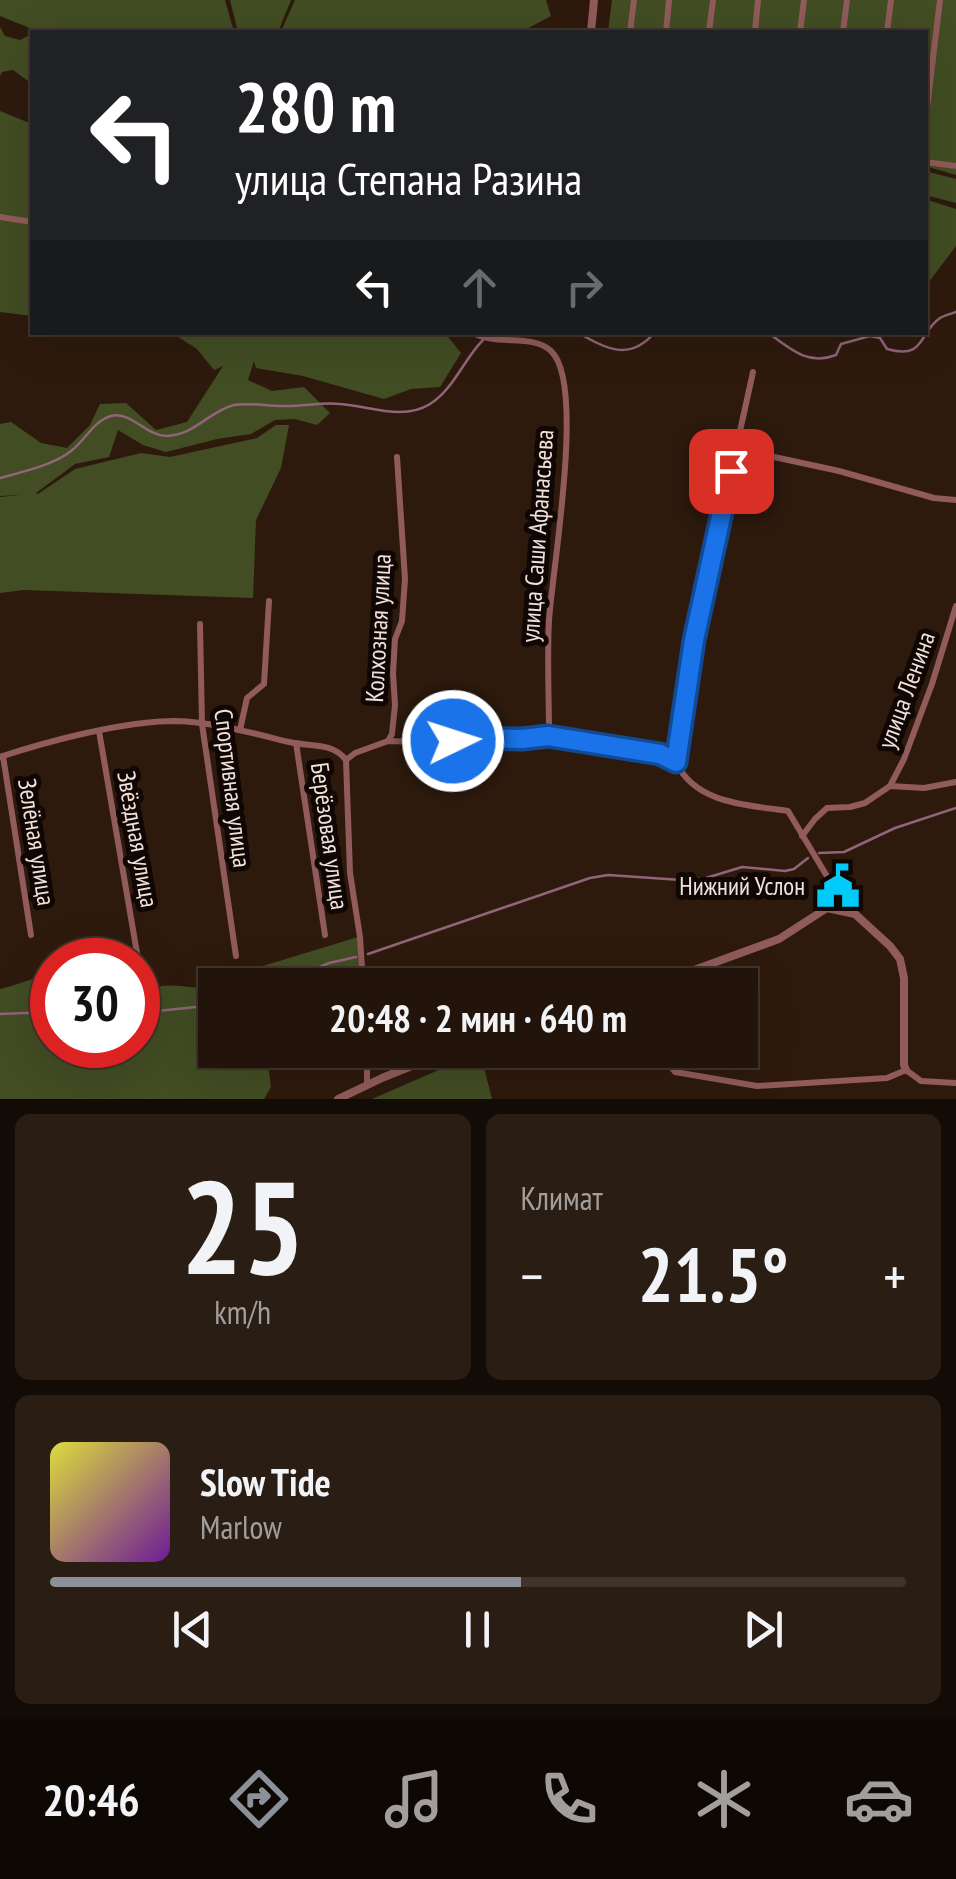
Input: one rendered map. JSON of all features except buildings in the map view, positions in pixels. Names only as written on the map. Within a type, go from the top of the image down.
[{"type":"street","points":[[591,30],[594,0]]},
{"type":"street","points":[[630,30],[634,0]]},
{"type":"street","points":[[666,30],[669,0]]},
{"type":"street","points":[[709,30],[713,0]]},
{"type":"street","points":[[754,30],[758,0]]},
{"type":"street","points":[[800,30],[804,0]]},
{"type":"street","points":[[843,30],[846,0]]},
{"type":"street","points":[[887,30],[891,0]]},
{"type":"street","points":[[928,100],[940,0]]},
{"type":"street","points":[[928,162],[956,166]]},
{"type":"street","points":[[0,217],[30,222]]},
{"type":"street","name":"улица Саши Афанасьева","points":[[477,335],[490,341],[545,346],[554,353],[563,376],[566,450],[549,620],[548,736]]},
{"type":"street","points":[[676,762],[694,640],[753,372]]},
{"type":"street","points":[[737,449],[840,471],[934,498],[956,500]]},
{"type":"street","name":"Колхозная улица","points":[[388,741],[395,705],[394,639],[402,621],[405,579],[396,457]]},
{"type":"street","points":[[240,730],[247,698],[264,684],[269,601]]},
{"type":"street","name":"улица Ленина","points":[[890,786],[926,699],[956,606]]},
{"type":"street","name":"Спортивная улица","points":[[200,624],[202,724],[236,956]]},
{"type":"street","points":[[2,757],[99,732],[176,721],[330,747],[346,760],[350,872],[362,968]]},
{"type":"street","name":"Звёздная улица","points":[[99,732],[134,938]]},
{"type":"street","points":[[346,760],[388,741],[443,743],[468,738],[548,736],[660,754],[676,762],[694,787],[714,797],[788,811],[840,898],[890,946],[903,967],[906,1070],[921,1082],[956,1083]]},
{"type":"street","name":"Берёзовая улица","points":[[296,744],[324,934]]},
{"type":"street","name":"Зелёная улица","points":[[2,757],[31,935]]},
{"type":"street","points":[[802,837],[827,808],[865,803],[890,786],[924,788],[956,782]]},
{"type":"street","points":[[701,968],[779,939],[827,908],[855,914]]},
{"type":"street","points":[[367,1068],[367,1084]]},
{"type":"street","points":[[338,1099],[407,1068]]},
{"type":"street","points":[[672,1068],[675,1072],[757,1086],[887,1078],[906,1070]]},
{"type":"green space","points":[[0,0],[225,0],[233,30],[35,30],[0,16]]},
{"type":"green space","points":[[230,0],[291,0],[279,30],[238,30]]},
{"type":"green space","points":[[295,0],[546,0],[551,16],[525,30],[282,29]]},
{"type":"green space","points":[[612,0],[956,0],[956,175],[928,167],[928,30],[608,30]]},
{"type":"green space","points":[[0,27],[5,36],[20,40],[30,35],[30,83],[13,70],[0,76]]},
{"type":"green space","points":[[0,111],[30,123],[30,316],[0,312]]},
{"type":"green space","points":[[928,172],[956,179],[956,203],[928,196]]},
{"type":"green space","points":[[928,200],[956,209],[956,246],[928,283]]},
{"type":"green space","points":[[175,335],[447,335],[461,353],[440,387],[411,389],[384,399],[303,376],[256,368],[254,361],[248,380],[272,391],[304,387],[330,413],[317,425],[295,419],[275,420],[251,434],[166,452],[143,445],[118,430],[109,457],[75,464],[36,493],[75,469],[141,453],[170,457],[257,438],[276,425],[289,425],[281,468],[256,520],[253,598],[24,590],[0,593],[0,497],[20,495],[0,496],[0,424],[11,422],[41,443],[67,448],[90,425],[100,404],[126,403],[156,430],[187,422],[223,366],[214,370],[197,349]]},
{"type":"green space","points":[[358,937],[359,968],[257,968]]},
{"type":"green space","points":[[30,980],[30,1068],[160,1068],[160,987],[198,988],[198,1068],[268,1068],[271,1087],[264,1099],[0,1099],[0,989]]},
{"type":"green space","points":[[443,1068],[484,1068],[492,1099],[372,1099]]},
{"type":"waterway","points":[[928,331],[940,318],[956,312]]},
{"type":"waterway","points":[[582,335],[617,350],[636,347],[652,335]]},
{"type":"waterway","points":[[771,335],[800,354],[817,358],[836,355],[841,344],[870,336],[880,338],[887,349],[909,351],[925,335]]},
{"type":"waterway","points":[[0,478],[64,456],[99,422],[111,416],[125,417],[166,436],[185,432],[225,408],[240,404],[334,404],[397,412],[420,409],[445,391],[483,340]]},
{"type":"waterway","points":[[819,853],[844,852],[895,828],[956,808]]},
{"type":"waterway","points":[[368,954],[590,878],[608,875],[681,880],[706,878],[742,867],[785,871],[808,858]]},
{"type":"waterway","points":[[317,968],[356,957]]},
{"type":"waterway","points":[[160,1011],[198,1007]]},
{"type":"waterway","points":[[0,1014],[30,1013]]},
{"type":"place","name":"Нижний Услон","points":[[838,886]]},
{"type":"route","points":[[453,741],[548,736],[660,754],[676,762],[694,640],[731,471]]}]
